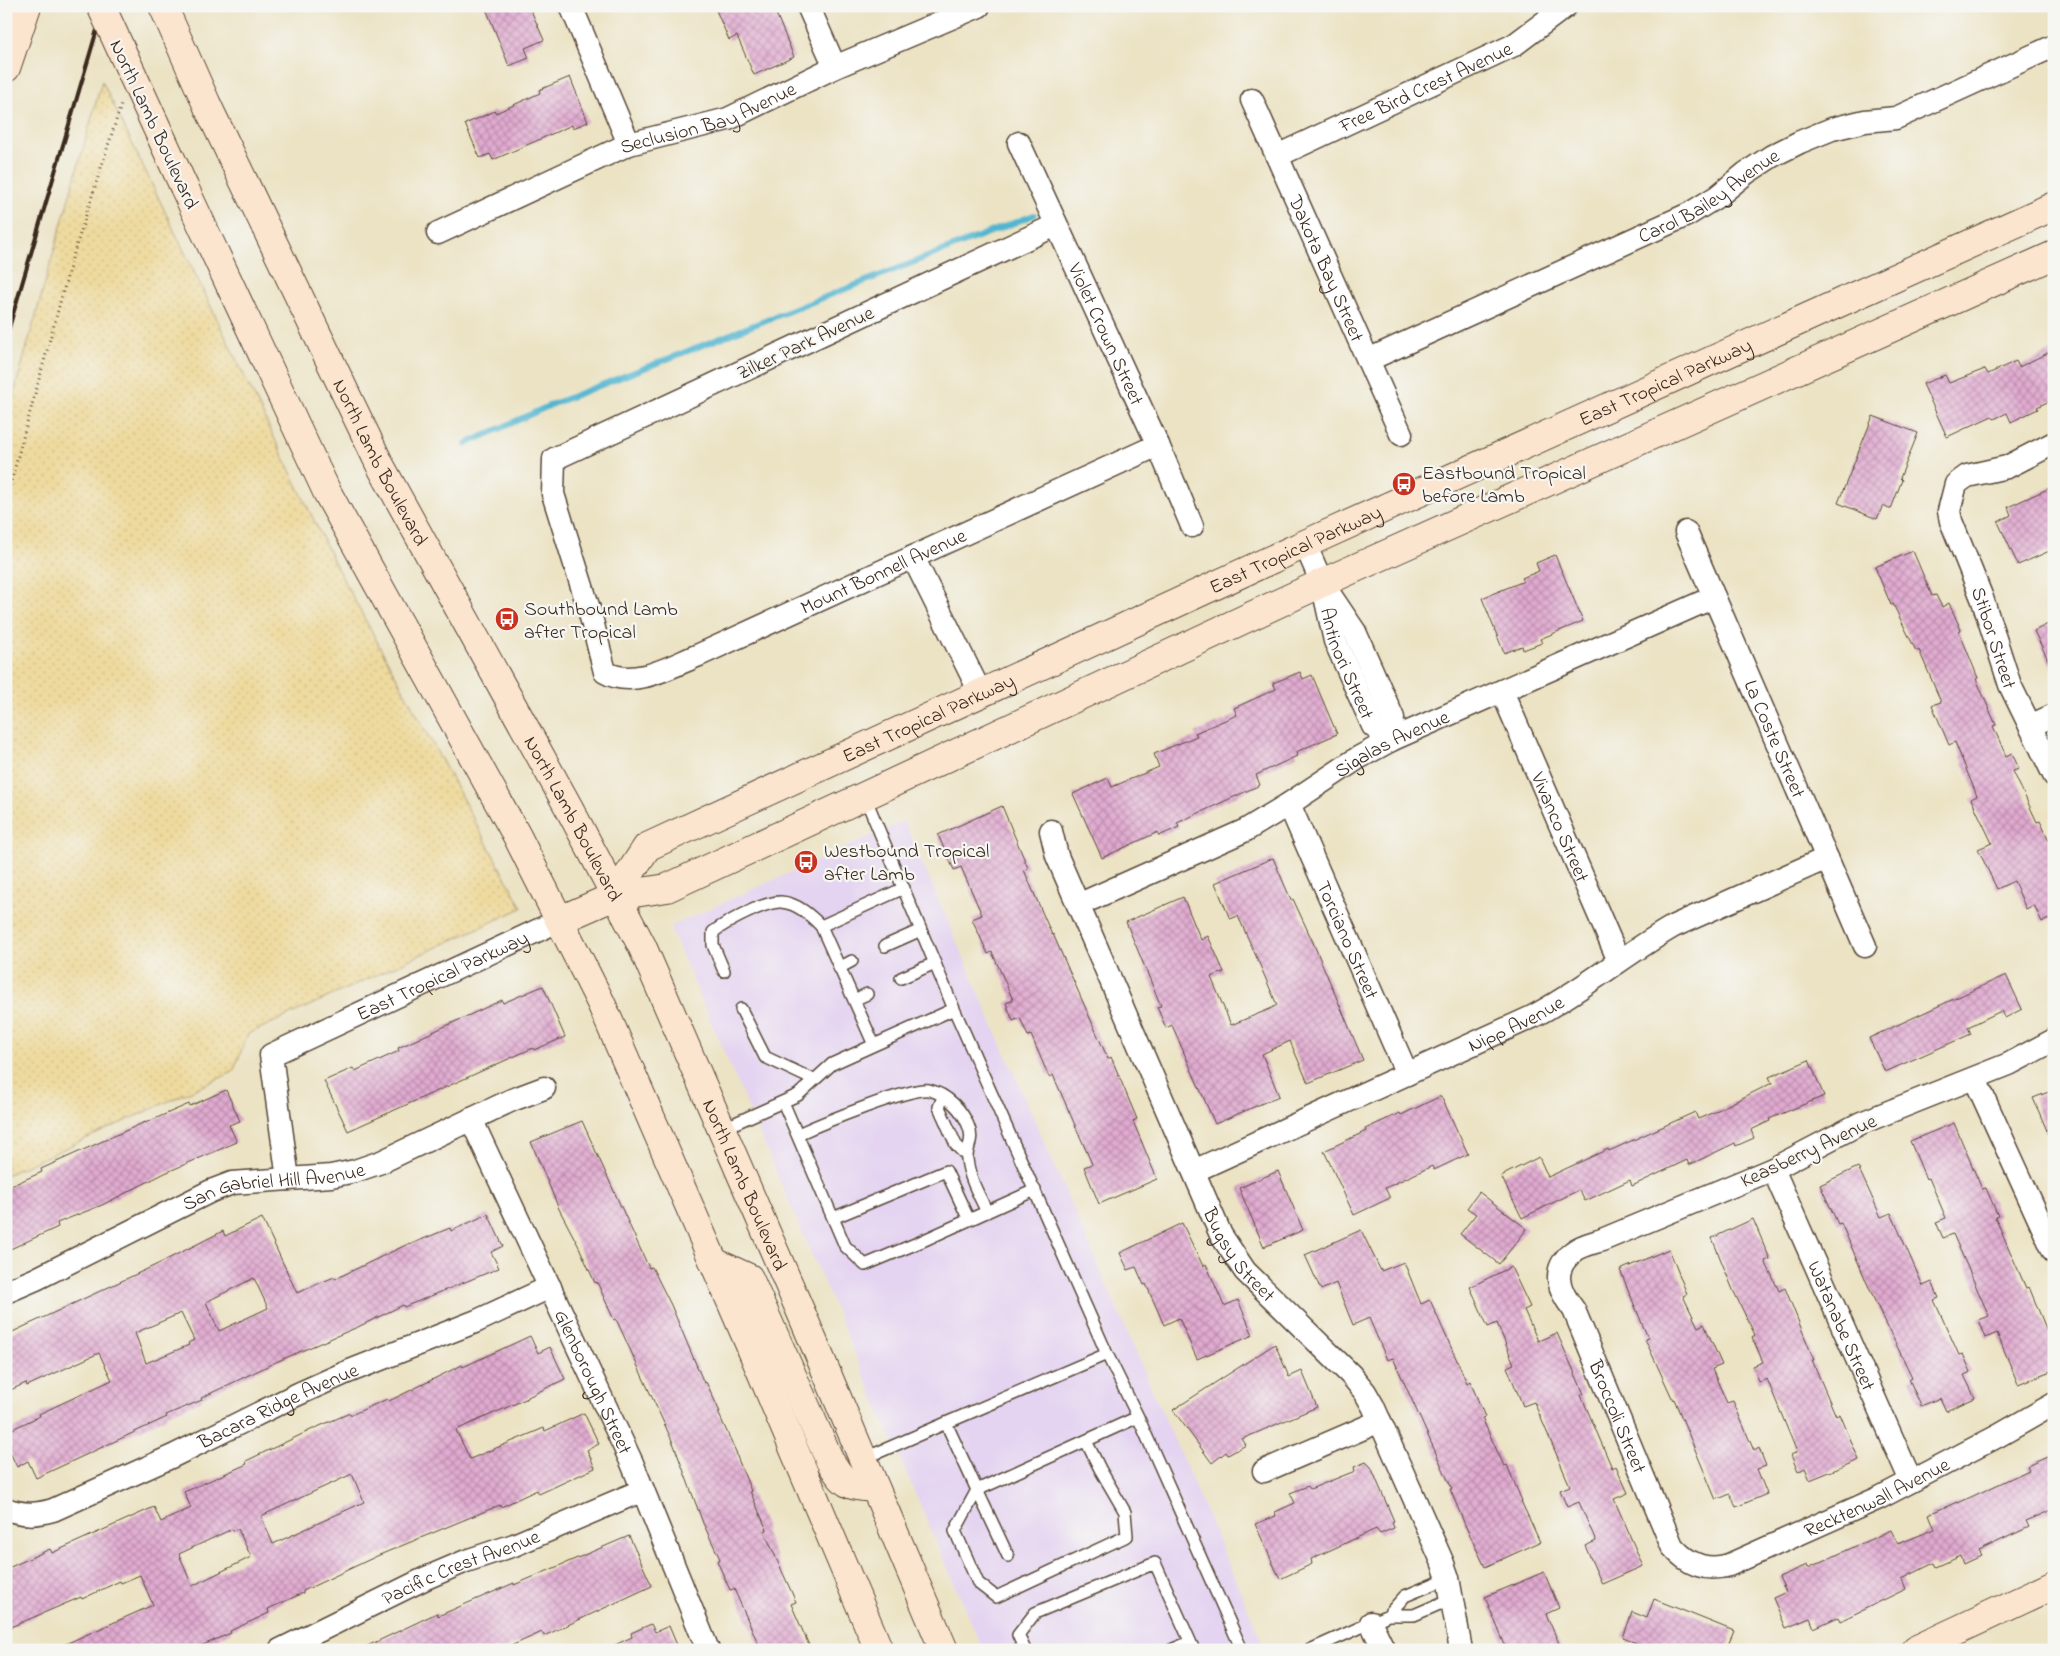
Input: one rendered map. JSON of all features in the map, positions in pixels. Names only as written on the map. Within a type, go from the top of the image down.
[{"type":"main road","points":[[6,68],[27,6]]},
{"type":"main road","name":"North Lamb Boulevard","points":[[101,6],[327,492],[516,836],[601,1003],[714,1262],[879,1650]]},
{"type":"main road","name":"North Lamb Boulevard","points":[[163,6],[208,107],[380,465],[569,808],[642,946],[944,1650]]},
{"type":"main road","name":"East Tropical Parkway","points":[[615,896],[647,847],[1305,544],[2054,206]]},
{"type":"main road","name":"East Tropical Parkway","points":[[560,920],[615,896],[667,888],[1322,583],[2054,255]]},
{"type":"main road","points":[[714,1262],[749,1278],[830,1461],[841,1477],[852,1486],[875,1488]]},
{"type":"main road","points":[[1915,1650],[2054,1585]]},
{"type":"street","points":[[571,6],[629,144]]},
{"type":"street","points":[[808,6],[835,67]]},
{"type":"street","name":"Seclusion Bay Avenue","points":[[438,233],[629,144],[728,119],[835,67],[979,6]]},
{"type":"street","name":"Free Bird Crest Avenue","points":[[1277,156],[1514,45],[1563,7]]},
{"type":"street","name":"Carol Bailey Avenue","points":[[1368,360],[1689,214],[1718,196],[1746,173],[1772,156],[1800,142],[1857,123],[1896,118],[2054,46]]},
{"type":"street","name":"Dakota Bay Street","points":[[1252,100],[1401,434]]},
{"type":"street","name":"Violet Crown Street","points":[[1019,143],[1158,445],[1192,526]]},
{"type":"street","name":"Zilker Park Avenue","points":[[605,672],[589,609],[553,494],[554,459],[1056,225]]},
{"type":"street","name":"Stibor Street","points":[[2054,444],[2007,467],[1967,476],[1956,484],[1949,511],[1951,521],[1982,598],[2010,685],[2054,775]]},
{"type":"street","name":"Mount Bonnell Avenue","points":[[605,672],[614,678],[630,680],[655,673],[699,655],[1158,445]]},
{"type":"street","name":"La Coste Street","points":[[1686,532],[1864,946]]},
{"type":"street","name":"Antinori Street","points":[[1305,544],[1322,583],[1335,642],[1373,726],[1390,740]]},
{"type":"street","points":[[914,557],[981,694]]},
{"type":"street","name":"Sigalas Avenue","points":[[1078,905],[1246,830],[1358,758],[1390,740],[1714,598]]},
{"type":"street","name":"Vivanco Street","points":[[1502,691],[1619,961]]},
{"type":"street","points":[[2030,726],[2054,715]]},
{"type":"street","name":"Torciano Street","points":[[1289,804],[1407,1074]]},
{"type":"street","name":"Bugsy Street","points":[[1051,831],[1056,856],[1221,1235],[1234,1256],[1264,1290],[1351,1375],[1365,1392],[1380,1420],[1442,1561],[1450,1588],[1461,1650]]},
{"type":"street","name":"Nipp Avenue","points":[[1194,1171],[1559,1003],[1619,961],[1674,926],[1827,858]]},
{"type":"street","name":"East Tropical Parkway","points":[[288,1179],[271,1055],[560,920]]},
{"type":"street","name":"Keasberry Avenue","points":[[1565,1262],[1572,1252],[1582,1247],[1774,1169],[1861,1123],[2009,1064],[2054,1040]]},
{"type":"street","points":[[1974,1079],[2054,1252]]},
{"type":"street","name":"San Gabriel Hill Avenue","points":[[6,1292],[36,1279],[211,1190],[232,1183],[331,1176],[355,1171],[380,1162],[512,1100],[544,1088]]},
{"type":"street","name":"Glenborough Street","points":[[471,1119],[632,1463],[708,1650]]},
{"type":"street","name":"Watanabe Street","points":[[1774,1169],[1911,1481]]},
{"type":"street","name":"Broccoli Street","points":[[1565,1262],[1559,1272],[1560,1286],[1564,1297],[1574,1310],[1672,1546],[1681,1557],[1693,1564]]},
{"type":"street","name":"Bacara Ridge Avenue","points":[[6,1509],[24,1514],[39,1514],[53,1510],[173,1456],[304,1392],[477,1321],[550,1287]]},
{"type":"street","name":"Recktenwall Avenue","points":[[1693,1564],[1716,1569],[1729,1565],[1879,1498],[1998,1436],[2054,1404]]},
{"type":"street","points":[[1264,1472],[1380,1420]]},
{"type":"street","name":"Pacific Crest Avenue","points":[[280,1650],[426,1578],[466,1561],[514,1545],[643,1490]]},
{"type":"street","points":[[1380,1619],[1384,1650]]},
{"type":"lane","points":[[865,797],[954,1010],[1107,1354],[1138,1417],[1242,1650]]},
{"type":"lane","points":[[821,926],[904,888]]},
{"type":"lane","points":[[724,971],[713,945],[713,932],[725,923],[763,906],[781,902],[805,910],[821,926],[874,1045]]},
{"type":"lane","points":[[885,946],[921,930]]},
{"type":"lane","points":[[839,968],[852,961]]},
{"type":"lane","points":[[901,978],[935,963]]},
{"type":"lane","points":[[854,1000],[867,994]]},
{"type":"lane","points":[[741,1009],[765,1057],[814,1080]]},
{"type":"lane","points":[[722,1129],[798,1095],[832,1064],[954,1010]]},
{"type":"lane","points":[[798,1134],[825,1121],[909,1094],[929,1090],[955,1104],[969,1126],[972,1143],[967,1156],[970,1175],[988,1212]]},
{"type":"lane","points":[[943,1097],[939,1107],[956,1145],[967,1156]]},
{"type":"lane","points":[[784,1102],[846,1246],[865,1265],[1035,1190]]},
{"type":"lane","points":[[834,1218],[946,1171],[969,1220]]},
{"type":"lane","points":[[863,1459],[1107,1354]]},
{"type":"lane","points":[[1086,1440],[1100,1469],[1125,1512],[1128,1536],[996,1597],[978,1583],[956,1531],[977,1490],[1086,1440],[1138,1417]]},
{"type":"lane","points":[[946,1424],[1008,1556]]},
{"type":"lane","points":[[1025,1649],[1018,1635],[1035,1613],[1155,1563],[1192,1646],[1171,1650]]},
{"type":"lane","points":[[1380,1619],[1405,1596],[1450,1588]]},
{"type":"lane","points":[[1310,1650],[1380,1619],[1414,1615],[1450,1588]]},
{"type":"path","points":[[6,500],[72,258],[122,101]]},
{"type":"shaded area","points":[[904,821],[1266,1650],[983,1650],[670,927]]},
{"type":"sand","points":[[102,81],[337,568],[522,908],[248,1034],[233,1072],[6,1175],[6,421]]},
{"type":"building","points":[[485,6],[529,6],[544,40],[525,48],[529,58],[509,66]]},
{"type":"building","points":[[725,6],[773,6],[794,57],[754,75],[737,36],[729,40],[716,10]]},
{"type":"building","points":[[570,77],[588,122],[573,128],[572,125],[493,160],[490,154],[480,158],[465,124],[495,111],[496,113],[540,93],[539,90]]},
{"type":"building","points":[[2054,350],[2054,399],[2011,422],[2007,413],[1994,419],[1992,416],[1947,437],[1923,384],[1945,375],[1949,383],[1985,369],[1988,374],[2016,361],[2019,367]]},
{"type":"building","points":[[1873,416],[1918,433],[1900,478],[1902,480],[1891,509],[1883,505],[1877,519],[1838,503]]},
{"type":"building","points":[[2054,486],[2054,549],[2018,565],[1998,522],[2011,515],[2008,507]]},
{"type":"building","points":[[1913,551],[1932,596],[1936,595],[1942,607],[1949,603],[1961,630],[1959,631],[1978,678],[1976,679],[1996,725],[1993,726],[2006,756],[2012,753],[2019,769],[2013,771],[2037,822],[2040,821],[2054,851],[2054,917],[2042,922],[2034,905],[2026,909],[2014,881],[1997,889],[1978,849],[1992,843],[1971,799],[1977,796],[1955,742],[1949,745],[1932,705],[1941,702],[1919,650],[1916,651],[1893,604],[1891,605],[1875,567]]},
{"type":"building","points":[[1555,555],[1583,621],[1540,639],[1542,643],[1523,650],[1522,646],[1504,653],[1482,598],[1524,581],[1522,578],[1539,571],[1536,563]]},
{"type":"building","points":[[2054,621],[2054,672],[2034,631]]},
{"type":"building","points":[[1300,672],[1303,679],[1312,675],[1337,734],[1296,752],[1297,756],[1256,775],[1260,785],[1177,823],[1179,827],[1159,836],[1158,832],[1102,858],[1073,794],[1108,778],[1112,787],[1159,767],[1154,754],[1197,736],[1195,733],[1237,715],[1234,708],[1276,689],[1273,683]]},
{"type":"building","points":[[1002,806],[1028,868],[1024,870],[1052,935],[1108,1059],[1111,1057],[1137,1119],[1133,1121],[1157,1179],[1099,1204],[1084,1167],[1092,1164],[1053,1075],[1049,1077],[1031,1035],[1028,1036],[1020,1018],[1013,1021],[1006,1003],[1013,1000],[992,952],[988,954],[972,919],[982,915],[961,867],[954,870],[938,835]]},
{"type":"building","points":[[1273,858],[1291,900],[1293,899],[1312,940],[1363,1060],[1308,1083],[1290,1041],[1262,1054],[1279,1096],[1215,1124],[1172,1025],[1166,1028],[1157,1007],[1161,1006],[1126,922],[1183,897],[1201,940],[1208,936],[1224,972],[1211,977],[1231,1025],[1270,1009],[1277,1005],[1256,956],[1238,916],[1230,919],[1215,883]]},
{"type":"building","points":[[2006,975],[2022,1009],[2005,1018],[2001,1011],[1968,1027],[1971,1034],[1885,1072],[1869,1038]]},
{"type":"building","points":[[543,986],[565,1037],[534,1050],[533,1048],[348,1131],[324,1081],[353,1068],[355,1071],[399,1051],[398,1048],[502,1000],[503,1003]]},
{"type":"building","points":[[1809,1060],[1824,1096],[1769,1119],[1770,1121],[1751,1130],[1754,1138],[1736,1146],[1735,1143],[1689,1165],[1687,1160],[1632,1186],[1630,1180],[1585,1201],[1579,1190],[1522,1218],[1501,1176],[1539,1157],[1548,1177],[1695,1112],[1698,1119],[1712,1113],[1772,1083],[1769,1077]]},
{"type":"building","points":[[226,1090],[240,1121],[229,1125],[237,1142],[165,1173],[102,1205],[57,1223],[58,1227],[6,1251],[6,1188],[42,1172],[41,1169],[145,1122],[189,1104],[190,1106]]},
{"type":"building","points":[[2054,1090],[2054,1147],[2033,1098]]},
{"type":"building","points":[[1441,1096],[1468,1154],[1434,1170],[1432,1166],[1385,1188],[1390,1198],[1354,1215],[1324,1151],[1366,1131],[1365,1129]]},
{"type":"building","points":[[582,1121],[649,1268],[652,1267],[671,1305],[704,1383],[706,1382],[720,1412],[718,1412],[767,1530],[764,1531],[796,1602],[791,1604],[811,1650],[761,1650],[734,1589],[730,1590],[717,1561],[720,1559],[703,1523],[674,1445],[616,1319],[614,1320],[597,1282],[595,1283],[559,1209],[531,1142]]},
{"type":"building","points":[[1954,1123],[1982,1189],[1986,1188],[1998,1216],[1995,1217],[2026,1288],[2029,1287],[2054,1348],[2054,1370],[2018,1384],[1997,1333],[1986,1338],[1979,1320],[1989,1316],[1953,1234],[1943,1238],[1936,1222],[1946,1218],[1929,1178],[1926,1179],[1910,1141]]},
{"type":"building","points":[[1858,1167],[1881,1217],[1891,1213],[1923,1286],[1932,1282],[1939,1298],[1934,1300],[1959,1355],[1963,1354],[1971,1372],[1964,1375],[1975,1398],[1946,1411],[1940,1398],[1921,1406],[1909,1379],[1912,1377],[1874,1299],[1841,1223],[1838,1224],[1820,1185]]},
{"type":"building","points":[[1278,1171],[1303,1230],[1264,1247],[1239,1188]]},
{"type":"building","points":[[1479,1192],[1527,1229],[1499,1264],[1460,1234],[1476,1214],[1467,1208]]},
{"type":"building","points":[[488,1214],[503,1246],[491,1252],[499,1268],[404,1307],[403,1305],[360,1326],[276,1362],[201,1398],[202,1400],[166,1415],[167,1417],[36,1478],[28,1461],[17,1467],[6,1444],[6,1432],[40,1416],[39,1414],[112,1380],[99,1353],[27,1386],[26,1383],[6,1392],[6,1335],[158,1264],[223,1231],[225,1236],[262,1218],[297,1293],[334,1277],[335,1279],[410,1243],[450,1228],[451,1231]],"holes":[[[254,1278],[268,1308],[219,1331],[206,1302]],[[181,1313],[194,1340],[188,1343],[189,1345],[146,1363],[135,1333]]]},
{"type":"building","points":[[1753,1219],[1770,1259],[1765,1261],[1779,1291],[1785,1288],[1814,1360],[1812,1360],[1836,1416],[1840,1414],[1859,1460],[1810,1480],[1805,1468],[1798,1472],[1791,1455],[1797,1452],[1767,1379],[1759,1382],[1753,1366],[1763,1362],[1752,1337],[1755,1335],[1733,1290],[1712,1238]]},
{"type":"building","points":[[1182,1223],[1203,1266],[1206,1264],[1224,1306],[1238,1300],[1253,1335],[1197,1359],[1179,1318],[1164,1325],[1146,1284],[1144,1285],[1136,1267],[1128,1270],[1120,1253]]},
{"type":"building","points":[[1361,1230],[1381,1271],[1404,1262],[1421,1304],[1430,1300],[1467,1383],[1470,1381],[1485,1417],[1482,1418],[1504,1466],[1507,1465],[1540,1542],[1485,1567],[1393,1358],[1387,1360],[1369,1318],[1353,1325],[1336,1283],[1321,1290],[1305,1255]]},
{"type":"building","points":[[1669,1249],[1687,1294],[1683,1296],[1698,1327],[1704,1324],[1722,1365],[1712,1369],[1727,1403],[1733,1401],[1754,1451],[1759,1448],[1766,1466],[1757,1469],[1767,1494],[1736,1507],[1730,1494],[1716,1500],[1674,1399],[1645,1339],[1648,1338],[1620,1270]]},
{"type":"building","points":[[1511,1267],[1530,1307],[1524,1310],[1538,1341],[1557,1333],[1584,1394],[1581,1395],[1612,1468],[1616,1466],[1628,1493],[1614,1499],[1643,1566],[1602,1584],[1585,1546],[1596,1541],[1579,1502],[1567,1507],[1560,1490],[1570,1486],[1534,1402],[1523,1406],[1507,1367],[1514,1364],[1497,1323],[1488,1327],[1470,1287]]},
{"type":"building","points":[[530,1336],[538,1353],[550,1347],[565,1379],[528,1398],[456,1430],[470,1459],[544,1428],[545,1431],[584,1413],[599,1444],[587,1450],[595,1468],[539,1494],[537,1490],[501,1507],[500,1505],[377,1556],[268,1609],[269,1613],[230,1631],[231,1633],[191,1650],[52,1650],[153,1605],[140,1575],[121,1583],[120,1581],[82,1599],[81,1597],[6,1629],[6,1569],[50,1549],[52,1553],[154,1507],[161,1522],[191,1508],[184,1492],[247,1464],[246,1461],[315,1428],[387,1399],[389,1401],[462,1365],[463,1367]],"holes":[[[352,1474],[364,1502],[273,1544],[261,1516]],[[232,1529],[233,1531],[238,1529],[251,1557],[192,1586],[179,1554]]]},
{"type":"building","points":[[1275,1344],[1289,1377],[1302,1371],[1317,1407],[1242,1439],[1246,1445],[1228,1455],[1226,1452],[1212,1463],[1173,1410]]},
{"type":"building","points":[[2054,1454],[2054,1509],[2026,1521],[2029,1527],[1978,1551],[1981,1556],[1964,1564],[1961,1556],[1936,1567],[1934,1563],[1902,1579],[1906,1589],[1840,1621],[1838,1617],[1814,1628],[1810,1618],[1786,1628],[1773,1598],[1786,1592],[1779,1577],[1807,1565],[1808,1568],[1891,1530],[1898,1544],[1935,1529],[1929,1514],[1958,1503],[2029,1470],[2027,1466]]},
{"type":"building","points":[[1366,1462],[1371,1467],[1394,1521],[1392,1522],[1394,1528],[1380,1534],[1376,1529],[1311,1559],[1312,1564],[1280,1579],[1255,1524],[1276,1516],[1275,1512],[1295,1503],[1290,1493],[1308,1486],[1310,1489],[1355,1471],[1354,1467]]},
{"type":"building","points":[[629,1536],[652,1586],[544,1636],[542,1632],[502,1650],[359,1650],[437,1613],[438,1616]]},
{"type":"building","points":[[1544,1572],[1559,1608],[1546,1614],[1562,1650],[1507,1650],[1485,1597]]},
{"type":"building","points":[[1654,1599],[1734,1631],[1726,1650],[1645,1650],[1647,1647],[1623,1638],[1632,1612],[1647,1618]]},
{"type":"building","points":[[651,1624],[655,1632],[669,1626],[679,1650],[604,1650],[632,1637],[631,1633]]},
{"type":"waterway","points":[[466,444],[553,404],[1034,215]]},
{"type":"railway","points":[[6,338],[104,6]]},
{"type":"place","name":"Eastbound Tropical before Lamb","points":[[1404,484]]},
{"type":"place","name":"Southbound Lamb after Tropical","points":[[507,619]]},
{"type":"place","name":"Westbound Tropical after Lamb","points":[[806,862]]}]
